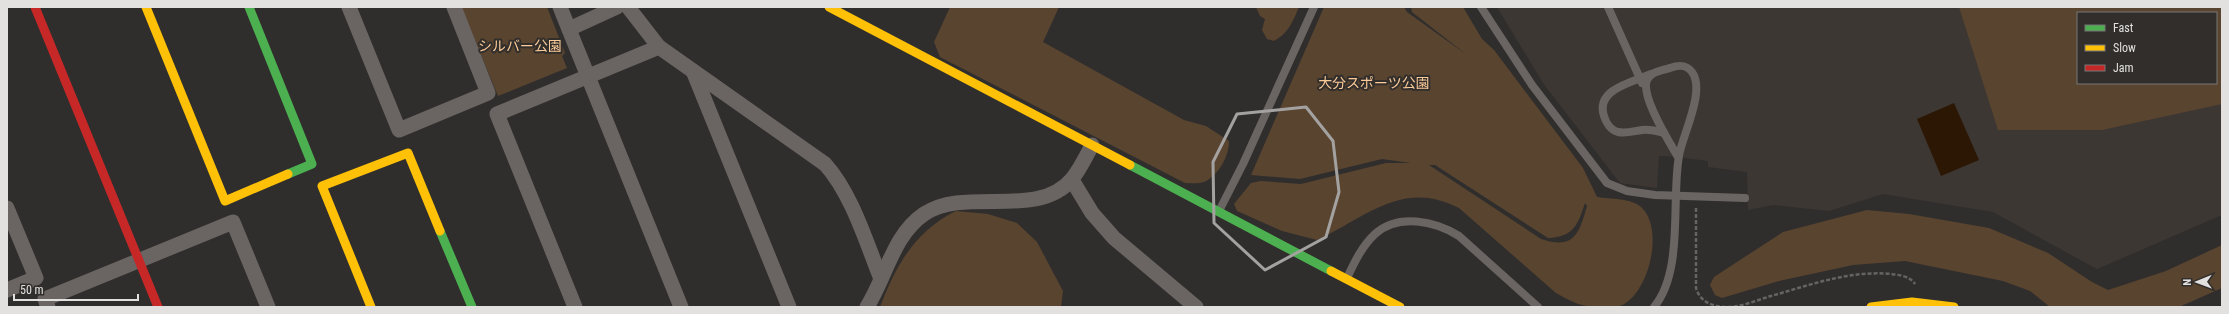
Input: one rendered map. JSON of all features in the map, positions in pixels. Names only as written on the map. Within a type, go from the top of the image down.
[{"type":"street","points":[[35,7],[158,307]]},
{"type":"street","points":[[146,7],[225,201],[312,164],[248,7]]},
{"type":"street","points":[[349,7],[399,130],[488,93],[454,7]]},
{"type":"street","points":[[560,7],[681,307]]},
{"type":"street","points":[[569,29],[617,7]]},
{"type":"street","points":[[628,7],[659,47],[824,164],[834,174],[845,194],[881,279]]},
{"type":"street","points":[[829,7],[1400,307]]},
{"type":"street","points":[[575,307],[497,114],[659,47]]},
{"type":"street","points":[[694,71],[789,307]]},
{"type":"street","points":[[867,307],[904,234],[913,223],[925,214],[943,205],[958,202],[1022,200],[1043,197],[1058,191],[1072,180],[1092,145]]},
{"type":"street","points":[[370,307],[322,186],[408,152],[472,307]]},
{"type":"street","points":[[1072,180],[1092,213],[1114,238],[1196,307]]},
{"type":"street","points":[[7,208],[36,278],[7,290]]},
{"type":"street","points":[[48,307],[44,299],[233,222],[268,307]]},
{"type":"street","points":[[1871,307],[1896,302],[1914,302],[1934,303],[1954,307]]},
{"type":"lane","points":[[1218,211],[1243,164],[1314,7]]},
{"type":"lane","points":[[1481,7],[1527,78],[1607,183],[1627,191],[1676,196],[1745,198]]},
{"type":"lane","points":[[1608,7],[1664,133],[1678,157]]},
{"type":"lane","points":[[1654,307],[1664,292],[1671,268],[1678,157],[1692,118],[1695,78],[1692,72],[1685,66],[1678,65],[1617,88],[1608,94],[1604,101],[1604,116],[1611,128],[1624,133],[1646,130],[1664,133]]},
{"type":"lane","points":[[1645,90],[1646,81],[1651,74]]},
{"type":"lane","points":[[1346,279],[1364,247],[1381,230],[1394,224],[1427,222],[1449,230],[1459,236],[1538,307]]},
{"type":"path","points":[[1696,197],[1696,288],[1701,298],[1714,306],[1726,307],[1741,305],[1821,281],[1868,274],[1898,274],[1914,282],[1918,288]]},
{"type":"highlighted area","points":[[1306,107],[1333,141],[1339,192],[1326,237],[1265,270],[1214,223],[1213,162],[1237,114]]},
{"type":"shaded area","points":[[1497,7],[2222,7],[2222,215],[2097,269],[1993,212],[1883,194],[1829,211],[1773,205],[1748,210],[1747,172],[1708,167],[1708,161],[1678,157],[1659,156],[1657,188],[1620,183],[1543,83]]},
{"type":"shaded area","points":[[1954,103],[1979,160],[1941,176],[1917,119]]},
{"type":"green space","name":"シルバー公園","points":[[461,7],[547,7],[565,53],[562,56],[567,68],[498,96]]},
{"type":"green space","points":[[950,7],[1059,7],[1043,42],[1184,120],[1206,126],[1229,141],[1227,153],[1222,165],[1214,175],[1204,182],[1185,183],[940,57],[934,42]]},
{"type":"green space","points":[[1256,7],[1299,7],[1286,31],[1274,41],[1267,39],[1262,30],[1265,19],[1260,16]]},
{"type":"green space","name":"大分スポーツ公園","points":[[1324,7],[1404,7],[1407,12],[1467,55],[1412,12],[1411,7],[1463,7],[1482,39],[1494,50],[1583,168],[1597,197],[1626,200],[1641,207],[1648,217],[1652,230],[1653,245],[1646,275],[1639,289],[1630,299],[1617,307],[1597,307],[1584,305],[1556,293],[1459,208],[1439,200],[1420,198],[1402,199],[1385,204],[1317,240],[1282,231],[1237,211],[1234,204],[1251,183],[1261,181],[1301,184],[1386,163],[1411,163],[1382,159],[1300,179],[1251,175]],"holes":[[[1429,165],[1435,165],[1548,238],[1564,235],[1574,228],[1585,203],[1587,206],[1578,232],[1568,241],[1552,242],[1541,239]]]},
{"type":"green space","points":[[1959,7],[2222,7],[2222,104],[2102,130],[1998,130]]},
{"type":"green space","points":[[1867,210],[1909,214],[1989,228],[2048,253],[2092,282],[2108,290],[2166,271],[2222,245],[2222,288],[2179,307],[2050,307],[2030,291],[2003,281],[1905,261],[1853,265],[1779,281],[1722,298],[1715,295],[1710,285],[1714,277],[1783,232]]},
{"type":"green space","points":[[956,211],[988,214],[1017,223],[1037,242],[1063,291],[1061,307],[880,307],[900,263],[918,239],[942,219]]},
{"type":"traffic: fast","points":[[249,7],[312,164],[288,174]]},
{"type":"traffic: fast","points":[[1130,165],[1331,271]]},
{"type":"traffic: fast","points":[[440,231],[472,307]]},
{"type":"traffic: slow","points":[[146,7],[225,201],[288,174]]},
{"type":"traffic: slow","points":[[829,7],[1130,165]]},
{"type":"traffic: slow","points":[[371,307],[322,186],[408,153],[440,231]]},
{"type":"traffic: slow","points":[[1331,271],[1400,307]]},
{"type":"traffic: slow","points":[[1871,307],[1912,302],[1954,307]]},
{"type":"traffic: jam","points":[[35,7],[158,307]]}]
